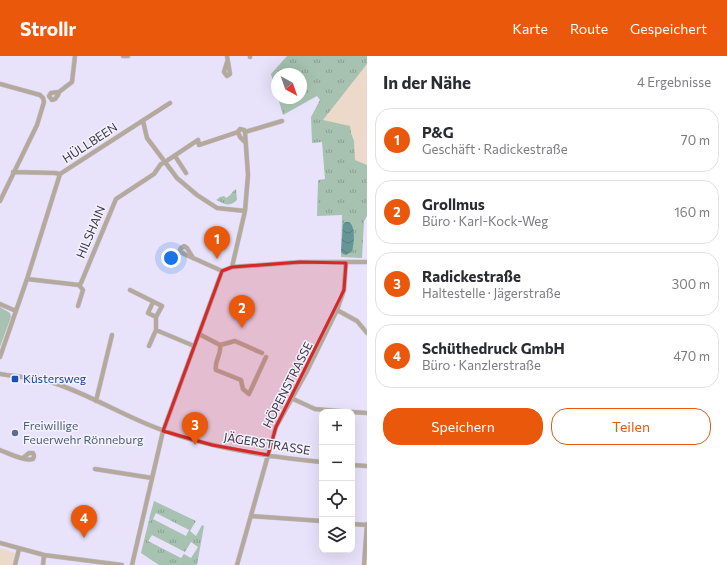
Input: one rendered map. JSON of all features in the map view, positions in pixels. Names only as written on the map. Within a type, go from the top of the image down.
[{"type":"street","points":[[59,92],[73,81],[75,56]]},
{"type":"street","points":[[123,56],[128,56]]},
{"type":"street","points":[[227,56],[227,62]]},
{"type":"street","points":[[0,84],[40,96],[43,98],[44,104],[36,125],[0,201]]},
{"type":"street","name":"HÜLLBEEN","points":[[13,172],[60,174],[170,103]]},
{"type":"street","points":[[143,121],[147,138],[167,161],[177,178],[197,195],[216,208],[245,212]]},
{"type":"street","points":[[245,142],[240,137],[238,132],[240,129],[245,132],[282,121]]},
{"type":"street","name":"HILSHAIN","points":[[78,306],[83,290],[79,286],[116,199],[154,174],[161,164],[198,140],[199,145],[238,132]]},
{"type":"street","points":[[232,266],[245,212],[248,175],[245,132]]},
{"type":"street","points":[[175,156],[186,172]]},
{"type":"street","points":[[0,357],[27,279],[60,174]]},
{"type":"street","points":[[193,258],[222,271]]},
{"type":"street","points":[[132,565],[163,431],[222,271],[232,266],[300,262],[367,262]]},
{"type":"street","name":"HÖPENSTRASSE","points":[[237,565],[276,427],[337,310],[344,290],[346,263]]},
{"type":"street","points":[[27,279],[79,286]]},
{"type":"street","points":[[130,290],[162,306],[156,317],[156,330],[149,346]]},
{"type":"street","points":[[153,302],[148,313],[156,317]]},
{"type":"street","points":[[0,304],[16,311]]},
{"type":"street","points":[[337,310],[357,321],[367,332]]},
{"type":"street","points":[[156,330],[194,346]]},
{"type":"street","points":[[199,334],[220,345],[235,341],[262,353]]},
{"type":"street","points":[[96,401],[112,335]]},
{"type":"street","points":[[220,345],[221,350],[215,365],[216,370],[241,380],[243,389],[249,394],[266,357]]},
{"type":"street","name":"JÄGERSTRASSE","points":[[0,374],[48,382],[73,391],[163,431],[210,445],[319,462]]},
{"type":"street","points":[[291,398],[319,409]]},
{"type":"street","points":[[355,412],[367,413]]},
{"type":"street","points":[[0,450],[23,458]]},
{"type":"street","points":[[355,465],[367,466]]},
{"type":"street","points":[[95,469],[152,478]]},
{"type":"street","points":[[252,516],[319,521]]},
{"type":"street","points":[[355,524],[367,524],[364,565]]},
{"type":"street","points":[[0,543],[44,555],[122,565]]},
{"type":"street","points":[[15,565],[19,549]]},
{"type":"street","points":[[43,565],[44,555]]},
{"type":"highlighted area","points":[[300,262],[346,263],[344,290],[276,427],[268,455],[212,445],[163,431],[222,271],[232,267]]},
{"type":"shaded area","points":[[367,64],[367,165],[355,160],[354,141],[352,135],[323,120]]},
{"type":"shaded area","points":[[0,548],[15,553],[13,565],[0,565]]},
{"type":"green space","points":[[287,56],[367,56],[367,64],[323,120],[350,126],[354,141],[355,160],[367,165],[367,216],[364,221],[362,258],[341,257],[342,215],[317,216],[318,180],[325,179],[322,142],[312,143],[311,117],[320,100],[317,96],[307,102],[307,68],[276,68]]},
{"type":"green space","points":[[280,104],[303,104],[283,115]]},
{"type":"green space","points":[[236,189],[237,200],[231,204],[229,205],[216,200],[224,196],[226,198],[228,197]]},
{"type":"green space","points":[[0,307],[10,313],[11,317],[0,347]]},
{"type":"green space","points":[[154,501],[196,521],[190,531],[196,536],[202,525],[204,526],[197,565],[159,565],[141,553],[149,520],[151,521],[149,519]],"holes":[[[156,513],[189,530],[186,536],[153,519]],[[152,535],[185,552],[191,542],[198,547],[191,558],[184,554],[181,558],[148,541]]]},
{"type":"water","points":[[345,222],[349,222],[351,224],[354,235],[352,251],[346,255],[341,252],[343,224]]},
{"type":"place","name":"P&G","points":[[217,259]]},
{"type":"place","name":"Grollmus","points":[[242,328]]},
{"type":"place","name":"Küstersweg","points":[[15,379]]},
{"type":"place","name":"Freiwillige Feuerwehr Rönneburg","points":[[15,433]]},
{"type":"place","name":"Radickestraße","points":[[195,445]]},
{"type":"place","name":"Schüthedruck GmbH","points":[[84,538]]}]
